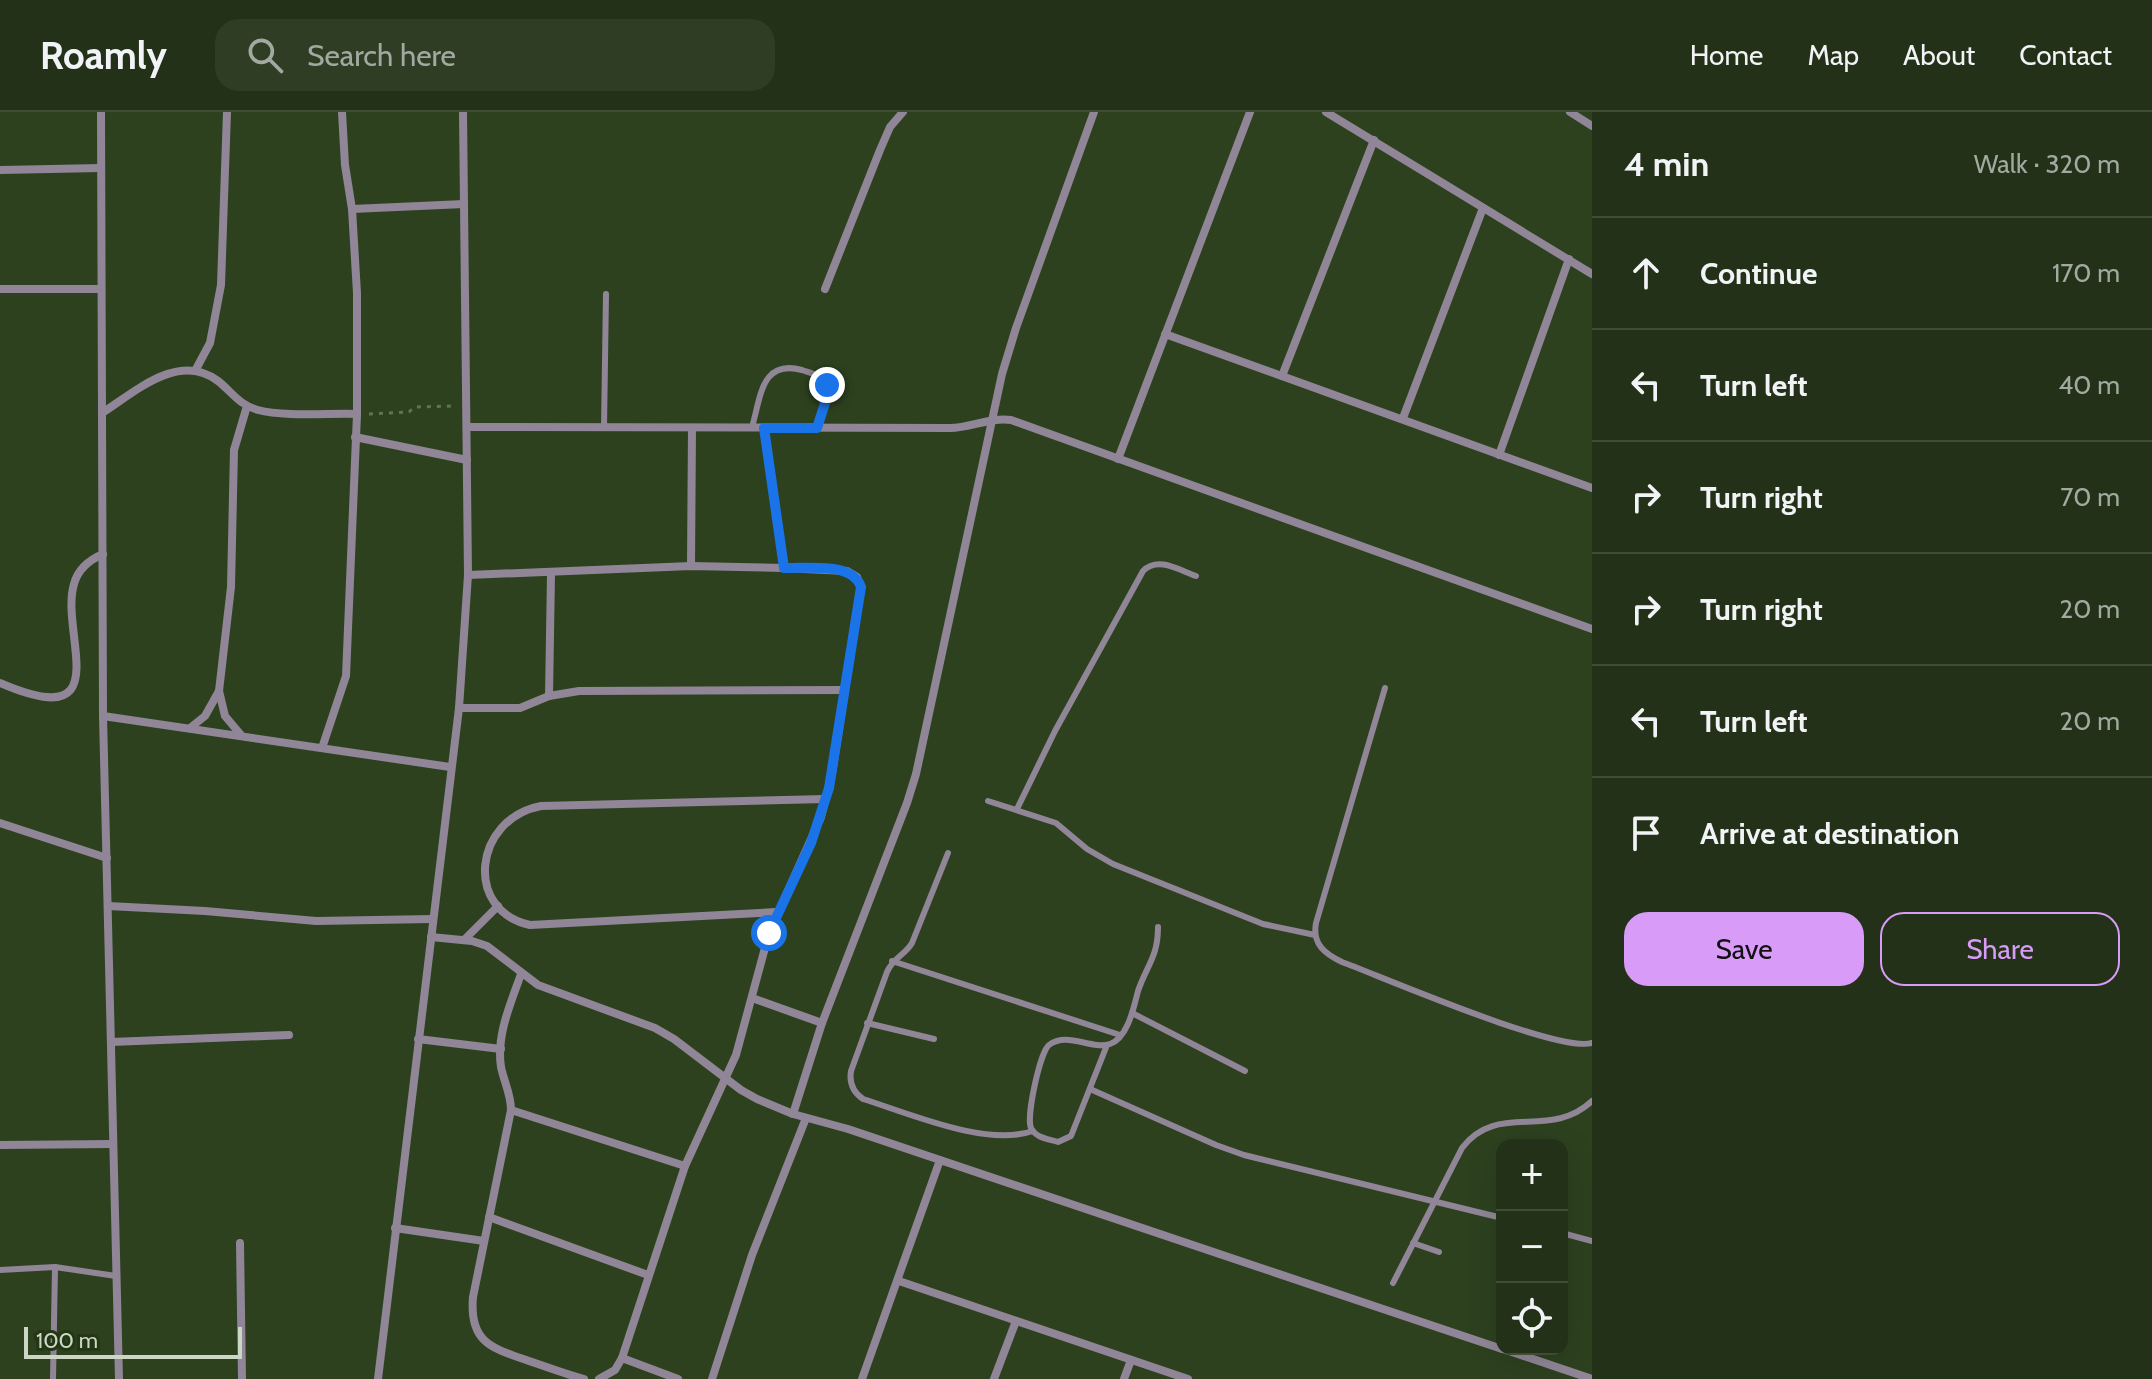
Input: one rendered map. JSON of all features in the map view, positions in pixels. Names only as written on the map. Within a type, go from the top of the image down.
[{"type":"street","points":[[101,112],[103,716],[119,1379]]},
{"type":"street","points":[[195,371],[210,343],[221,285],[227,112]]},
{"type":"street","points":[[322,748],[346,676],[357,414],[358,318],[352,209],[342,112]]},
{"type":"street","points":[[378,1379],[459,708],[468,575],[463,112]]},
{"type":"street","points":[[825,289],[885,138],[903,112]]},
{"type":"street","points":[[793,1114],[822,1023],[898,832],[916,774],[991,419],[1016,328],[1094,112]]},
{"type":"street","points":[[1118,459],[1250,112]]},
{"type":"street","points":[[1326,112],[1592,274]]},
{"type":"street","points":[[1570,112],[1592,126]]},
{"type":"street","points":[[1282,376],[1374,140]]},
{"type":"street","points":[[0,170],[101,168]]},
{"type":"street","points":[[352,209],[464,204]]},
{"type":"street","points":[[1403,418],[1483,208]]},
{"type":"street","points":[[1499,455],[1569,259]]},
{"type":"street","points":[[0,289],[101,289]]},
{"type":"street","points":[[1165,334],[1592,488]]},
{"type":"street","points":[[102,413],[165,374],[195,371],[215,378],[247,406],[267,412],[357,414]]},
{"type":"street","points":[[242,736],[225,716],[219,691],[231,587],[234,450],[247,406]]},
{"type":"street","points":[[467,427],[958,428],[991,419],[1017,422],[1592,629]]},
{"type":"street","points":[[691,566],[692,428]]},
{"type":"street","points":[[764,428],[784,568]]},
{"type":"street","points":[[355,437],[467,460]]},
{"type":"street","points":[[0,683],[55,696],[71,687],[78,670],[72,599],[74,582],[88,562],[103,554]]},
{"type":"street","points":[[468,575],[691,566],[842,570],[860,581],[860,602],[826,799],[811,843],[777,912],[726,1079],[685,1166],[622,1358],[615,1370],[599,1379]]},
{"type":"street","points":[[549,696],[551,574]]},
{"type":"street","points":[[459,708],[511,709],[529,706],[549,696],[579,691],[845,690]]},
{"type":"street","points":[[190,728],[205,716],[219,691]]},
{"type":"street","points":[[103,716],[450,767]]},
{"type":"street","points":[[777,912],[548,926],[522,923],[498,906],[489,889],[485,869],[489,846],[509,818],[530,808],[826,799]]},
{"type":"street","points":[[0,823],[107,858]]},
{"type":"street","points":[[108,906],[316,921],[432,919]]},
{"type":"street","points":[[464,940],[498,906]]},
{"type":"street","points":[[431,937],[464,940],[494,949],[538,985],[655,1028],[757,1099],[793,1114],[848,1129],[1496,1347]]},
{"type":"street","points":[[521,974],[507,1015],[501,1049],[501,1067],[511,1110],[472,1306],[473,1323],[481,1338],[502,1352],[584,1379]]},
{"type":"street","points":[[752,998],[822,1023]]},
{"type":"street","points":[[111,1042],[289,1035]]},
{"type":"street","points":[[418,1039],[501,1049]]},
{"type":"street","points":[[511,1110],[685,1166]]},
{"type":"street","points":[[712,1379],[752,1255],[806,1118]]},
{"type":"street","points":[[0,1145],[113,1144]]},
{"type":"street","points":[[862,1379],[940,1160]]},
{"type":"street","points":[[489,1217],[648,1275]]},
{"type":"street","points":[[395,1228],[484,1241]]},
{"type":"street","points":[[240,1243],[242,1379]]},
{"type":"street","points":[[899,1281],[1188,1379]]},
{"type":"street","points":[[994,1379],[1016,1321]]},
{"type":"street","points":[[1520,1355],[1592,1379]]},
{"type":"street","points":[[622,1358],[678,1379]]},
{"type":"street","points":[[1124,1379],[1131,1360]]},
{"type":"street","points":[[1558,1379],[1561,1369]]},
{"type":"lane","points":[[604,428],[606,294]]},
{"type":"lane","points":[[752,427],[770,374],[786,367],[818,375],[825,381],[827,390],[817,428]]},
{"type":"lane","points":[[1017,809],[1055,731],[1143,571],[1159,563],[1196,576]]},
{"type":"lane","points":[[1385,688],[1316,923],[1315,935],[1323,951],[1342,962],[1535,1035],[1569,1044],[1592,1043]]},
{"type":"lane","points":[[988,801],[1056,823],[1087,849],[1113,864],[1263,924],[1315,935]]},
{"type":"lane","points":[[948,853],[912,943],[906,952],[892,961],[850,1077],[855,1092],[863,1099],[989,1136],[1011,1137],[1033,1131]]},
{"type":"lane","points":[[1107,1045],[1064,1040],[1046,1048],[1041,1058],[1030,1115],[1033,1131],[1039,1137],[1058,1142],[1068,1138],[1075,1129],[1107,1045],[1120,1035],[1132,1013],[1139,988],[1155,956],[1158,927]]},
{"type":"lane","points":[[892,961],[1120,1035]]},
{"type":"lane","points":[[1132,1013],[1245,1071]]},
{"type":"lane","points":[[867,1023],[934,1039]]},
{"type":"lane","points":[[1090,1089],[1244,1155],[1496,1216]]},
{"type":"lane","points":[[1393,1283],[1462,1148],[1480,1130],[1496,1124],[1562,1119],[1579,1112],[1592,1101]]},
{"type":"lane","points":[[1568,1235],[1592,1241]]},
{"type":"lane","points":[[1413,1243],[1439,1252]]},
{"type":"lane","points":[[53,1379],[55,1267]]},
{"type":"lane","points":[[0,1270],[55,1267],[116,1276]]},
{"type":"path","points":[[357,414],[408,412],[414,407],[466,406]]},
{"type":"route","points":[[769,933],[811,843],[829,788],[861,587],[857,577],[847,571],[784,568],[764,428],[817,428],[826,400],[827,385]]}]
